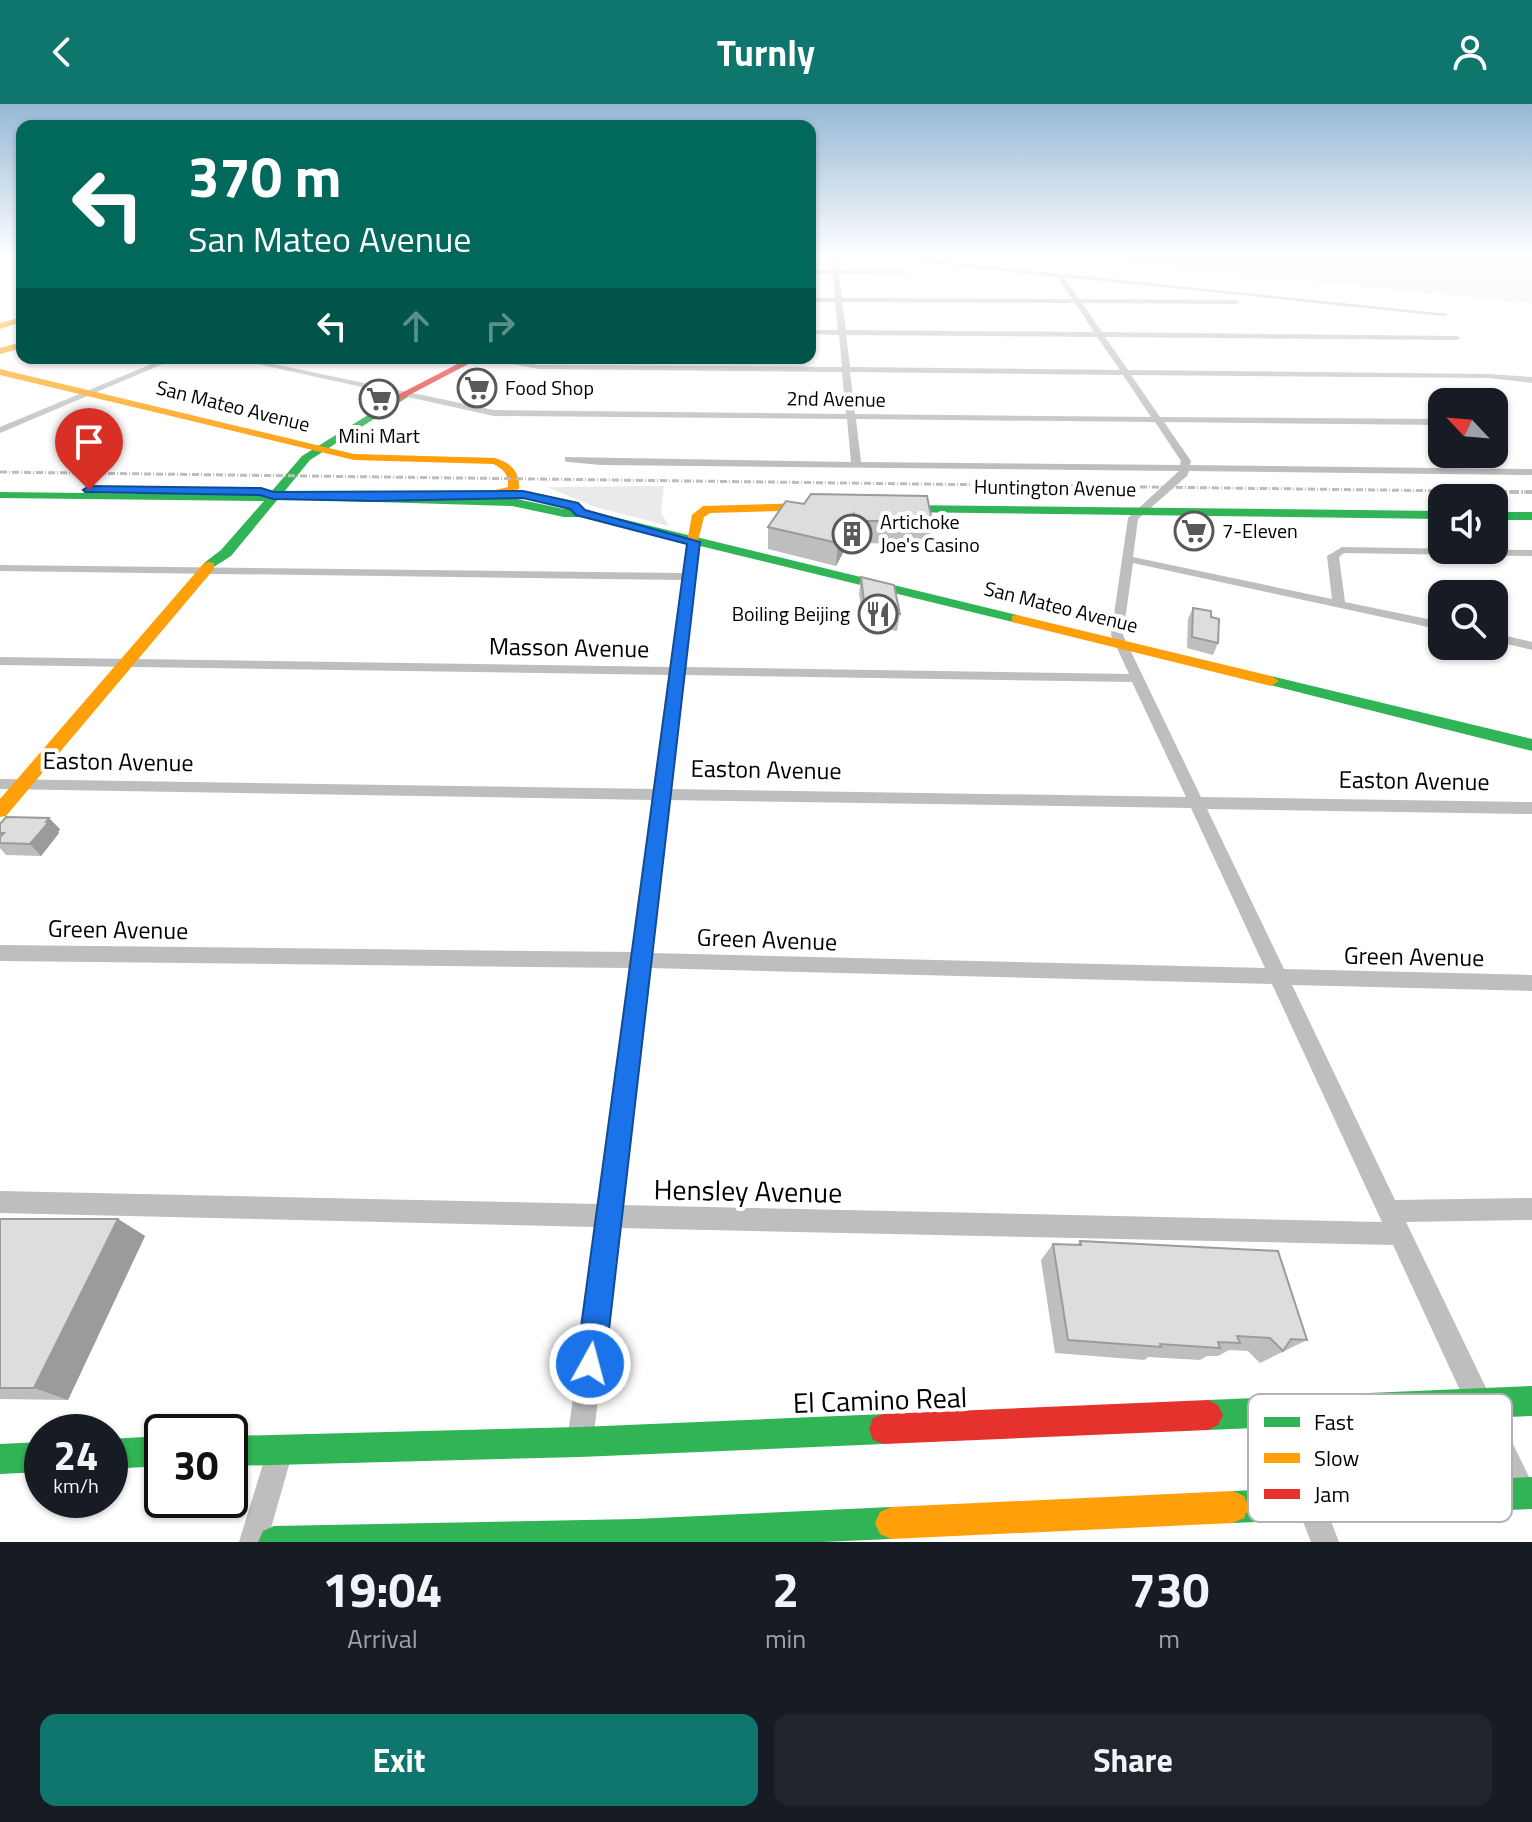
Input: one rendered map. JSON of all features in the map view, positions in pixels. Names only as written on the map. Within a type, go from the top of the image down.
[{"type":"main road","points":[[0,811],[204,570],[226,553],[263,495],[310,448],[464,364]]},
{"type":"main road","name":"San Mateo Avenue","points":[[0,372],[359,458],[489,460],[511,469],[515,475],[513,489],[502,495]]},
{"type":"main road","points":[[0,488],[433,498],[455,494],[502,495]]},
{"type":"main road","points":[[0,495],[263,495]]},
{"type":"main road","name":"San Mateo Avenue","points":[[502,495],[574,506],[581,513],[693,542],[1532,745]]},
{"type":"main road","points":[[693,542],[698,515],[707,509],[830,508]]},
{"type":"main road","name":"Huntington Avenue","points":[[889,508],[1428,515]]},
{"type":"main road","points":[[1508,516],[1532,516]]},
{"type":"main road","name":"El Camino Real","points":[[1512,1402],[1532,1401]]},
{"type":"main road","name":"El Camino Real","points":[[248,1451],[580,1442],[1248,1414]]},
{"type":"main road","points":[[0,1459],[24,1458]]},
{"type":"main road","points":[[274,1542],[567,1538],[1248,1507]]},
{"type":"street","points":[[841,322],[856,464]]},
{"type":"street","points":[[1091,322],[1159,419],[1187,467]]},
{"type":"street","points":[[816,332],[1457,338]]},
{"type":"street","points":[[0,430],[158,364]]},
{"type":"street","name":"2nd Avenue","points":[[262,364],[494,413],[1428,422]]},
{"type":"street","points":[[521,364],[538,367],[1128,375],[1489,376],[1532,380]]},
{"type":"street","points":[[1489,376],[1500,382],[1532,386]]},
{"type":"street","points":[[568,459],[601,462],[1532,472]]},
{"type":"street","points":[[1187,467],[1133,518],[1117,635],[1475,1394]]},
{"type":"street","points":[[580,1442],[693,542]]},
{"type":"street","points":[[1339,603],[1333,556],[1342,550],[1532,553]]},
{"type":"street","points":[[1129,559],[1428,623]]},
{"type":"street","points":[[0,568],[688,577]]},
{"type":"street","points":[[1508,640],[1532,646]]},
{"type":"street","name":"Masson Avenue","points":[[0,661],[1137,678]]},
{"type":"street","name":"Easton Avenue","points":[[0,784],[1532,808]]},
{"type":"street","name":"Green Avenue","points":[[0,953],[640,960],[1532,983]]},
{"type":"street","name":"Hensley Avenue","points":[[0,1202],[1399,1234]]},
{"type":"street","points":[[1388,1211],[1532,1209]]},
{"type":"street","points":[[253,1542],[280,1450]]},
{"type":"street","points":[[1512,1464],[1528,1494]]},
{"type":"street","points":[[1318,1522],[1325,1542]]},
{"type":"shaded area","points":[[664,486],[661,513],[669,526],[595,507],[547,487]]},
{"type":"building","points":[[811,494],[927,496],[932,521],[855,521],[854,514],[838,543],[768,527],[786,501],[804,504]]},
{"type":"building","points":[[1187,517],[1210,520],[1210,538],[1185,534]]},
{"type":"building","points":[[861,577],[894,585],[900,614],[865,609]]},
{"type":"building","points":[[1193,608],[1211,611],[1211,617],[1219,619],[1218,643],[1192,637]]},
{"type":"building","points":[[6,817],[49,818],[46,822],[49,822],[30,844],[0,843],[4,833],[0,833],[0,824]]},
{"type":"building","points":[[0,1219],[118,1219],[34,1388],[0,1388]]},
{"type":"building","points":[[1080,1241],[1278,1251],[1307,1340],[1291,1339],[1283,1351],[1270,1338],[1237,1336],[1240,1343],[1218,1342],[1220,1348],[1068,1340],[1053,1244],[1081,1245]]},
{"type":"railway","points":[[0,472],[1428,491]]},
{"type":"railway","points":[[1508,492],[1532,492],[1508,492]]},
{"type":"traffic: fast","points":[[209,566],[226,553],[306,458],[405,395]]},
{"type":"traffic: fast","points":[[0,495],[255,499],[273,495],[512,502],[564,513],[581,513],[1017,619]]},
{"type":"traffic: fast","points":[[901,509],[1428,515]]},
{"type":"traffic: fast","points":[[1508,516],[1532,516]]},
{"type":"traffic: fast","points":[[1271,681],[1532,745]]},
{"type":"traffic: fast","points":[[1512,1402],[1532,1401]]},
{"type":"traffic: fast","points":[[1208,1415],[1248,1413]]},
{"type":"traffic: fast","points":[[248,1451],[580,1442],[884,1429]]},
{"type":"traffic: fast","points":[[128,1453],[144,1452]]},
{"type":"traffic: fast","points":[[0,1459],[24,1458]]},
{"type":"traffic: fast","points":[[1512,1494],[1532,1493]]},
{"type":"traffic: fast","points":[[1233,1507],[1248,1506]]},
{"type":"traffic: fast","points":[[274,1542],[635,1535],[891,1523]]},
{"type":"traffic: slow","points":[[0,326],[12,322]]},
{"type":"traffic: slow","points":[[0,351],[16,347]]},
{"type":"traffic: slow","points":[[0,372],[354,457],[495,461],[508,468],[513,479],[513,489],[500,492]]},
{"type":"traffic: slow","points":[[693,542],[698,515],[707,509],[811,507]]},
{"type":"traffic: slow","points":[[0,811],[209,566]]},
{"type":"traffic: slow","points":[[1017,619],[1271,681]]},
{"type":"traffic: slow","points":[[891,1523],[1233,1507]]},
{"type":"traffic: jam","points":[[391,401],[464,364]]},
{"type":"traffic: jam","points":[[884,1429],[1208,1415]]},
{"type":"place","name":"Food Shop","points":[[477,388]]},
{"type":"place","name":"Mini Mart","points":[[379,399]]},
{"type":"place","name":"7-Eleven","points":[[1194,531]]},
{"type":"place","name":"Artichoke Joe's Casino","points":[[852,534]]},
{"type":"place","name":"Boiling Beijing","points":[[878,614]]},
{"type":"route","points":[[89,490],[261,491],[273,495],[433,498],[455,494],[523,494],[574,506],[581,513],[693,542],[590,1364]]}]
